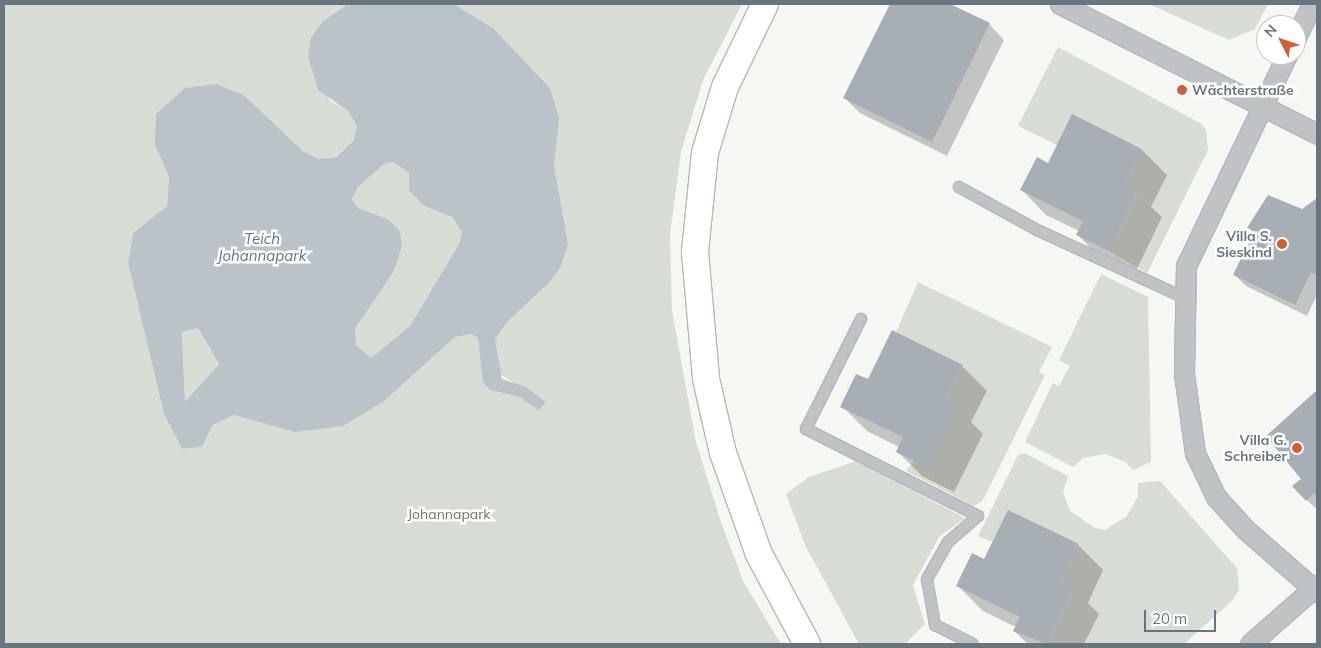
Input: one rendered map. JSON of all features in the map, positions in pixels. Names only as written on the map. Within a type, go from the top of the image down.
[{"type":"street","points":[[765,4],[725,86],[705,153],[695,252],[706,379],[723,453],[759,554],[807,644]]},
{"type":"street","points":[[1060,4],[1317,134]]},
{"type":"street","points":[[1306,16],[1312,4]]},
{"type":"street","points":[[1250,644],[1316,589],[1216,497],[1195,453],[1184,374],[1183,297],[1186,266],[1282,65]]},
{"type":"lane","points":[[959,187],[1037,230],[1183,297]]},
{"type":"lane","points":[[861,319],[806,429],[978,516],[948,542],[927,580],[935,624],[974,644]]},
{"type":"green space","name":"Johannapark","points":[[4,4],[348,4],[323,21],[329,100],[348,111],[357,126],[353,141],[335,157],[319,159],[304,152],[245,96],[217,84],[155,145],[169,177],[167,206],[133,233],[128,263],[164,414],[182,449],[202,447],[213,425],[234,415],[295,431],[384,401],[455,337],[471,334],[478,338],[490,390],[519,397],[540,409],[545,402],[498,373],[495,340],[506,323],[550,282],[568,243],[554,165],[558,118],[550,88],[493,28],[454,4],[742,4],[703,80],[681,152],[670,234],[672,311],[696,442],[721,522],[743,581],[781,644],[4,644]]},
{"type":"green space","points":[[1149,4],[1268,4],[1262,15],[1256,15],[1255,29],[1229,40]]},
{"type":"green space","points":[[1058,47],[1200,123],[1206,130],[1208,150],[1147,273],[1109,251],[1138,192],[1125,185],[1142,149],[1073,115],[1057,145],[1018,126]]},
{"type":"green space","points":[[393,162],[409,173],[424,206],[452,217],[462,232],[459,244],[410,326],[371,358],[355,345],[355,329],[394,271],[402,246],[400,231],[388,219],[358,208],[352,199],[358,187],[384,164]]},
{"type":"green space","points":[[1101,274],[1148,297],[1151,462],[1133,470],[1126,462],[1105,454],[1083,458],[1073,467],[1025,442],[1053,383],[1059,386],[1070,366],[1059,360]]},
{"type":"green space","points":[[918,282],[1052,347],[1039,372],[1045,375],[983,500],[974,506],[906,471],[958,408],[945,401],[963,365],[896,332]]},
{"type":"green space","points":[[198,328],[219,364],[185,403],[182,332]]},
{"type":"green space","points":[[1024,453],[1068,476],[1063,492],[1070,511],[1095,528],[1105,530],[1127,516],[1138,496],[1138,483],[1160,481],[1237,568],[1239,589],[1233,600],[1184,644],[1047,644],[1075,588],[1061,581],[1079,544],[993,542],[978,536],[1018,455]]},
{"type":"green space","points":[[856,461],[965,518],[939,537],[913,585],[925,624],[905,644],[859,644],[805,545],[786,494],[809,477]]},
{"type":"water","name":"Teich Johannapark","points":[[348,4],[454,4],[493,28],[550,88],[559,118],[554,165],[568,243],[561,266],[550,282],[506,323],[495,340],[502,379],[526,387],[546,402],[539,410],[519,397],[490,390],[483,382],[478,338],[471,334],[455,337],[384,401],[343,426],[295,432],[234,415],[213,425],[202,447],[182,449],[164,414],[128,263],[133,233],[167,206],[169,177],[155,145],[156,114],[185,88],[217,84],[245,96],[304,152],[319,159],[336,157],[353,141],[357,126],[348,111],[318,90],[308,56],[311,38],[323,21]],"holes":[[[393,162],[409,173],[409,190],[424,206],[452,217],[462,232],[459,244],[410,326],[371,358],[356,345],[355,329],[394,271],[402,246],[400,231],[388,219],[358,208],[352,199],[358,187],[384,164]],[[198,328],[219,364],[185,402],[182,332]]]},
{"type":"building","points":[[890,4],[950,4],[990,23],[932,142],[843,98]]},
{"type":"building","points":[[1072,114],[1142,149],[1125,185],[1138,191],[1109,251],[1076,235],[1083,221],[1020,190],[1037,157],[1048,163]]},
{"type":"building","name":"Villa S. Sieskind","points":[[1268,195],[1302,209],[1317,198],[1317,275],[1311,272],[1295,305],[1233,275],[1254,231],[1247,228]]},
{"type":"building","points":[[892,330],[963,365],[945,401],[959,408],[929,468],[896,452],[903,437],[840,407],[856,374],[868,379]]},
{"type":"building","name":"Villa G. Schreiber","points":[[1317,390],[1317,498],[1314,493],[1306,501],[1292,486],[1301,479],[1266,436]]},
{"type":"building","points":[[1008,510],[1079,544],[1061,581],[1075,588],[1047,644],[1013,631],[1020,617],[956,586],[972,553],[984,559]]},
{"type":"place","name":"Wächterstraße","points":[[1182,90]]},
{"type":"place","name":"Villa S. Sieskind","points":[[1282,244]]},
{"type":"place","name":"Villa G. Schreiber","points":[[1297,448]]}]
